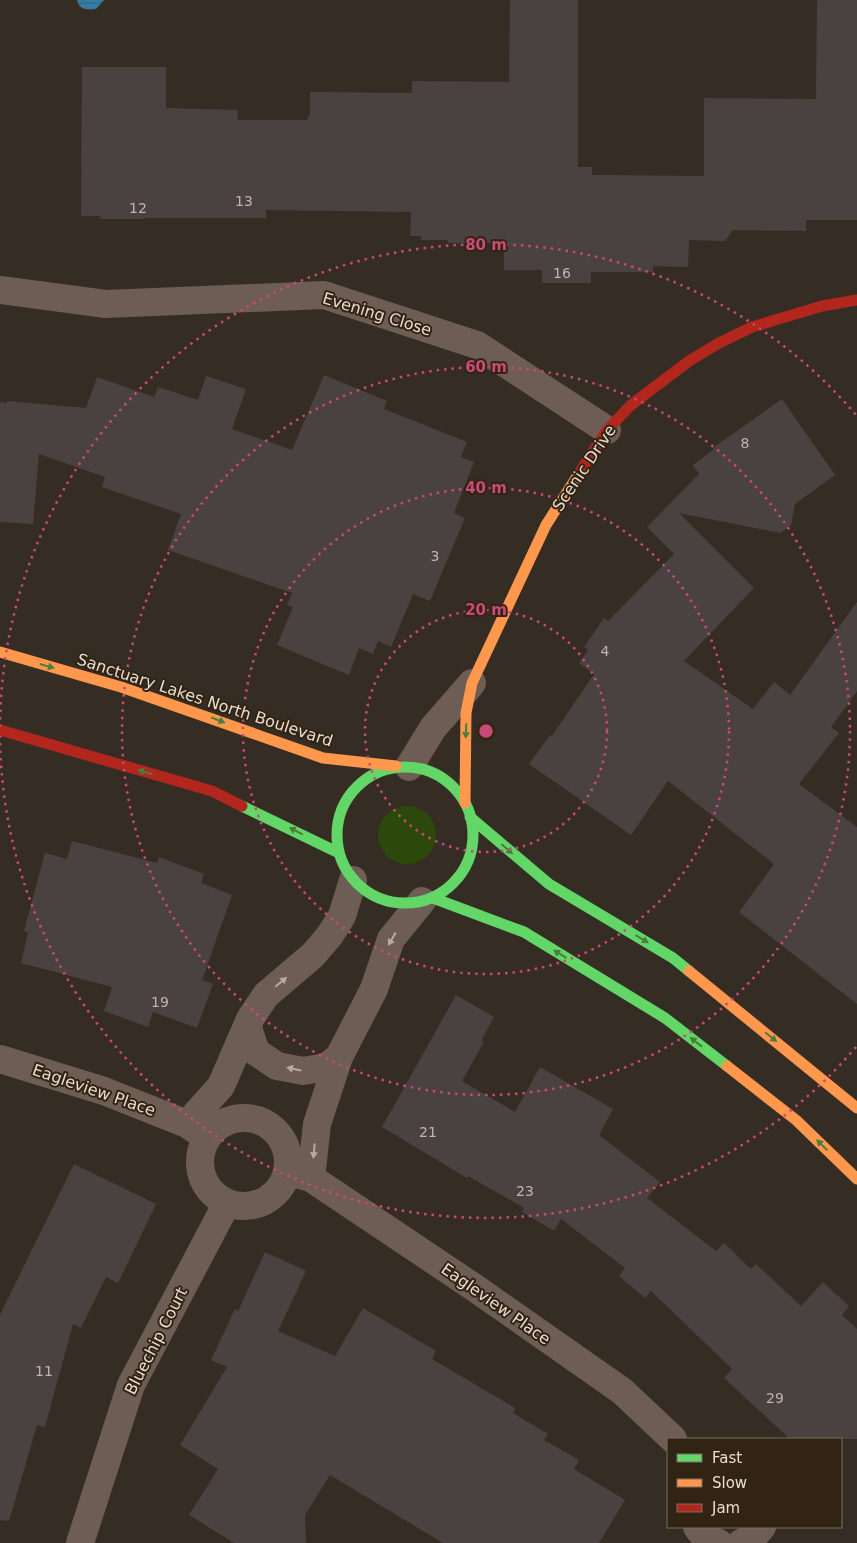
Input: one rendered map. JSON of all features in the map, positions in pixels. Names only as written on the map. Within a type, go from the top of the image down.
[{"type":"street","name":"Evening Close","points":[[0,290],[106,304],[324,295],[478,346],[607,430]]},
{"type":"street","name":"Scenic Drive","points":[[465,803],[466,713],[472,683],[546,525],[607,430],[631,405],[688,361],[719,343],[752,327],[788,315],[822,306],[857,300]]},
{"type":"street","name":"Sanctuary Lakes North Boulevard","points":[[0,652],[121,687],[323,758],[405,767]]},
{"type":"street","name":"Scenic Drive","points":[[405,767],[433,728],[472,683]]},
{"type":"street","points":[[0,730],[212,791],[339,854]]},
{"type":"street","points":[[405,767],[426,770],[442,778],[455,789],[465,803],[470,817],[473,836],[470,855],[462,873],[449,887],[427,899],[404,903],[385,900],[367,892],[353,880],[339,854],[336,833],[340,813],[350,795],[364,780],[382,770],[405,767]]},
{"type":"street","points":[[470,817],[549,884],[673,958],[857,1108]]},
{"type":"street","points":[[353,880],[342,916],[330,934],[313,955],[266,995],[250,1019],[221,1086],[197,1131],[202,1152],[200,1168],[205,1182],[214,1194],[227,1202],[242,1206],[257,1204],[271,1198],[281,1186],[300,1175],[339,1057],[374,989],[391,939],[427,899]]},
{"type":"street","points":[[427,899],[524,932],[665,1018],[796,1120],[857,1179]]},
{"type":"street","points":[[250,1019],[248,1028],[256,1052],[277,1066],[302,1071],[326,1067],[339,1057]]},
{"type":"street","name":"Eagleview Place","points":[[0,1059],[104,1091],[197,1131]]},
{"type":"street","points":[[197,1131],[218,1126],[232,1119],[247,1117],[262,1121],[275,1130],[284,1142],[288,1157],[300,1175]]},
{"type":"street","name":"Eagleview Place","points":[[300,1175],[482,1293],[622,1391],[672,1438]]},
{"type":"street","name":"Bluechip Court","points":[[80,1543],[131,1385],[227,1202]]},
{"type":"green space","points":[[401,806],[413,806],[428,814],[436,829],[436,841],[428,856],[413,864],[401,864],[386,856],[378,841],[378,829],[386,814]]},
{"type":"water","points":[[77,0],[104,0],[96,9],[84,9]]},
{"type":"building","points":[[510,0],[578,0],[578,167],[592,167],[592,175],[704,176],[704,98],[816,99],[817,0],[857,0],[857,220],[806,220],[806,231],[733,230],[725,241],[689,240],[688,267],[653,266],[653,272],[591,272],[591,283],[542,283],[542,270],[504,270],[504,243],[448,243],[448,240],[421,240],[421,236],[410,236],[411,212],[266,210],[266,218],[100,219],[101,216],[81,216],[82,67],[166,67],[166,108],[237,110],[238,120],[308,120],[308,115],[310,116],[310,92],[412,93],[412,81],[509,82]]},
{"type":"building","points":[[324,375],[387,401],[384,409],[467,442],[461,457],[474,462],[454,513],[465,518],[430,601],[413,594],[391,647],[378,641],[373,654],[359,648],[349,675],[277,645],[293,607],[287,605],[292,593],[168,550],[181,514],[102,487],[105,477],[39,454],[33,524],[0,522],[0,402],[86,408],[97,377],[154,397],[158,387],[198,400],[206,376],[246,389],[232,429],[292,450]]},
{"type":"building","points":[[782,399],[835,475],[795,504],[791,525],[780,533],[679,513],[754,588],[684,661],[753,709],[774,682],[790,695],[857,602],[857,691],[831,727],[839,733],[799,784],[857,827],[857,1004],[739,912],[774,864],[668,781],[631,835],[529,764],[550,735],[552,736],[594,674],[579,663],[588,650],[584,647],[604,618],[608,621],[674,554],[647,527],[699,474],[693,465],[714,449],[714,447]]},
{"type":"building","points":[[72,841],[157,863],[159,857],[204,874],[201,883],[232,895],[202,980],[213,984],[197,1028],[153,1012],[148,1027],[104,1011],[112,987],[21,963],[28,932],[24,931],[45,853],[67,859]]},
{"type":"building","points":[[456,995],[494,1017],[481,1041],[484,1042],[462,1081],[515,1112],[540,1067],[613,1109],[599,1135],[660,1182],[647,1198],[716,1251],[724,1243],[751,1269],[756,1264],[801,1306],[823,1282],[849,1306],[842,1315],[857,1329],[857,1439],[789,1438],[724,1378],[732,1369],[651,1291],[645,1298],[619,1276],[625,1268],[561,1219],[554,1231],[522,1212],[524,1208],[468,1176],[467,1178],[382,1127]]},
{"type":"building","points":[[74,1164],[156,1204],[118,1283],[106,1277],[81,1328],[73,1324],[45,1427],[37,1425],[9,1521],[0,1520],[0,1315]]},
{"type":"building","points":[[265,1252],[306,1271],[278,1331],[335,1356],[363,1308],[436,1351],[432,1359],[515,1408],[513,1413],[548,1434],[544,1440],[579,1460],[574,1469],[625,1500],[599,1543],[443,1543],[330,1475],[305,1515],[306,1543],[234,1543],[189,1515],[218,1469],[180,1445],[227,1367],[211,1360],[235,1309],[238,1311]]},
{"type":"traffic: fast","points":[[405,767],[431,772],[453,787],[468,809],[473,835],[468,861],[453,883],[431,898],[405,903],[379,898],[357,883],[342,861],[337,835],[342,809],[357,787],[379,772],[405,767]]},
{"type":"traffic: fast","points":[[242,806],[339,853]]},
{"type":"traffic: fast","points":[[470,817],[549,884],[673,958],[689,971]]},
{"type":"traffic: fast","points":[[433,898],[524,932],[665,1018],[727,1066]]},
{"type":"traffic: slow","points":[[465,803],[466,713],[472,683],[546,525],[578,475]]},
{"type":"traffic: slow","points":[[0,652],[121,687],[323,758],[396,766]]},
{"type":"traffic: slow","points":[[689,971],[857,1108]]},
{"type":"traffic: slow","points":[[727,1066],[796,1120],[857,1179]]},
{"type":"traffic: jam","points":[[578,475],[607,430],[631,405],[689,361],[719,343],[752,327],[822,306],[857,300]]},
{"type":"traffic: jam","points":[[0,730],[212,791],[242,806]]}]
